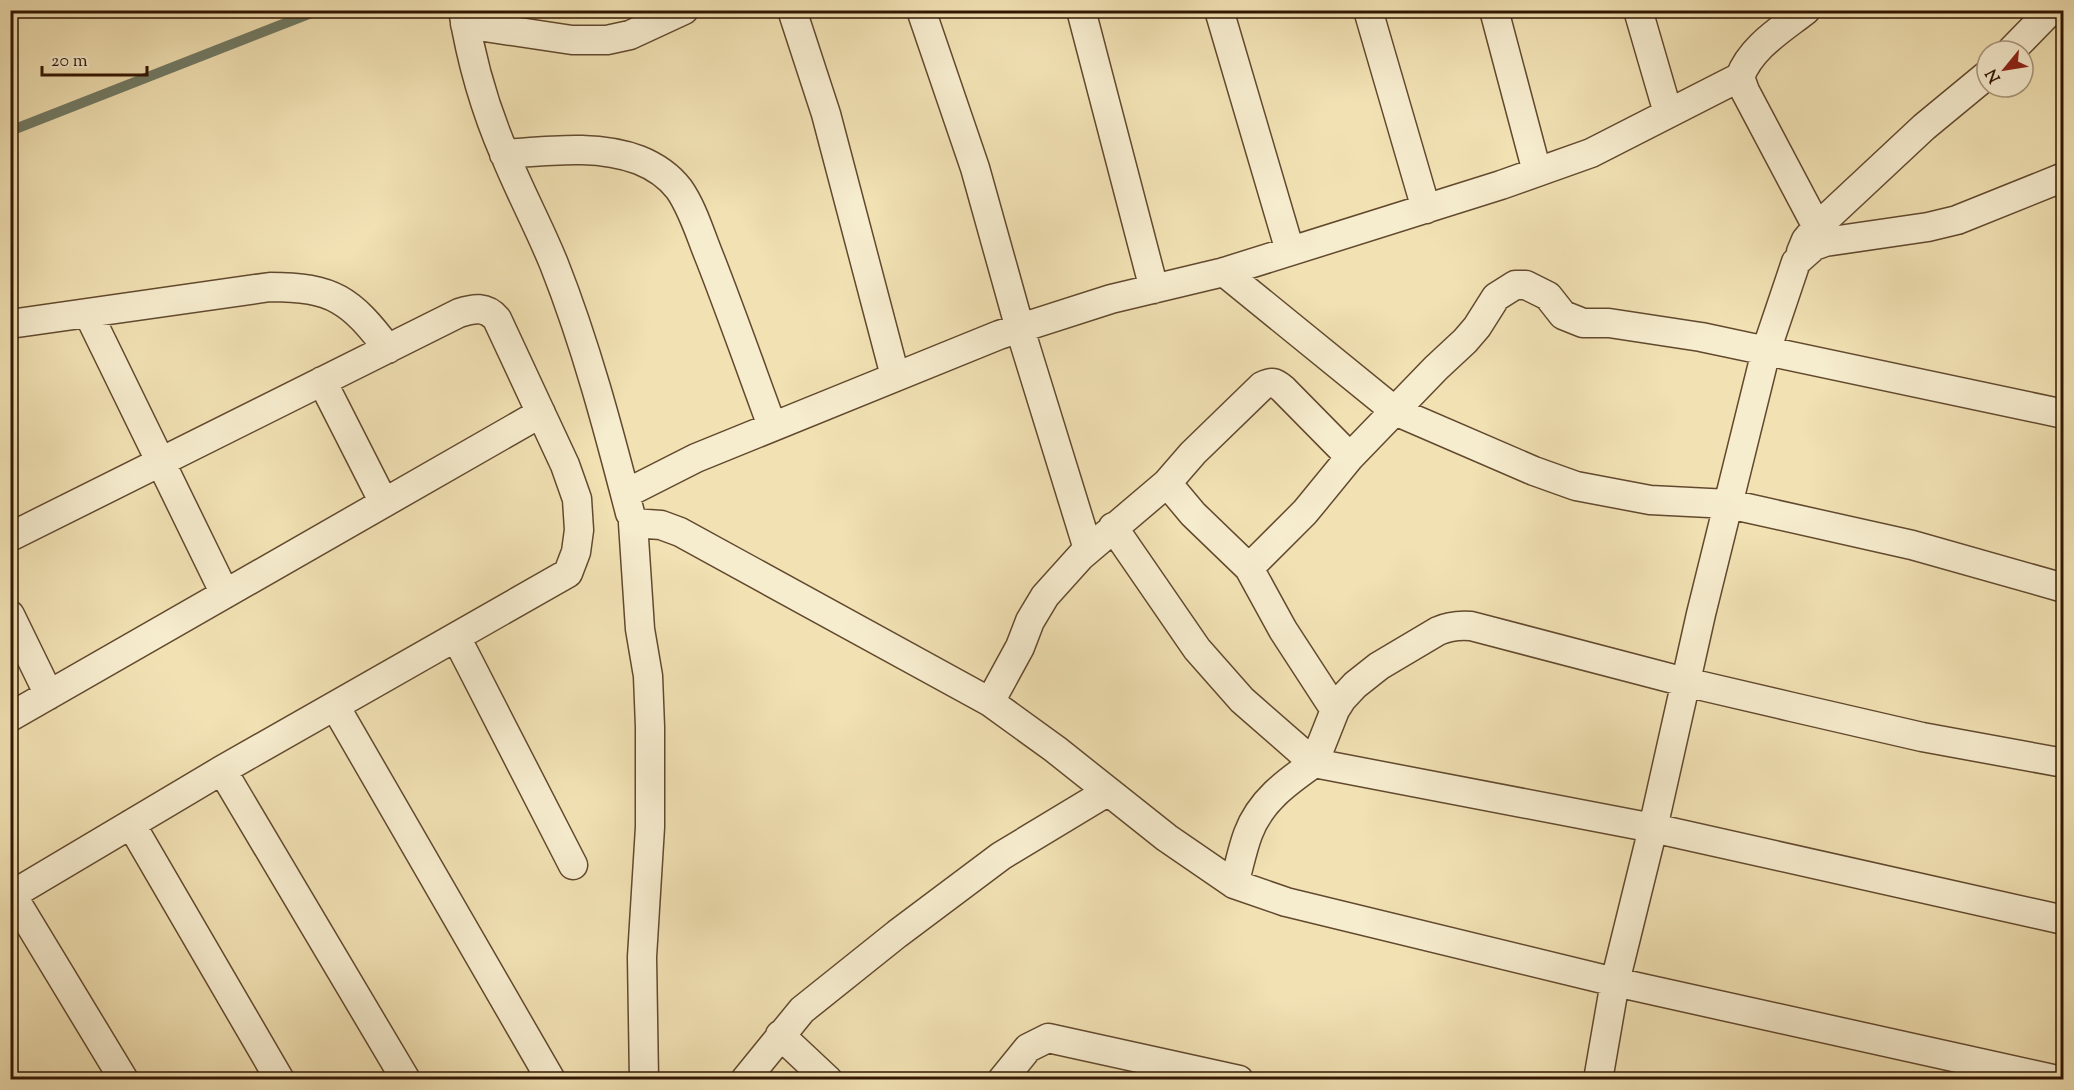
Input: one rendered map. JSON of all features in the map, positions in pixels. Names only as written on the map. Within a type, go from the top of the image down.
[{"type":"street","points":[[644,1080],[642,957],[650,827],[650,727],[648,676],[640,629],[633,523],[588,361],[567,298],[547,247],[504,154],[479,84],[464,17],[572,40],[607,40],[630,35],[684,10]]},
{"type":"street","points":[[792,10],[826,114],[895,376]]},
{"type":"street","points":[[921,10],[975,168],[1020,329],[1088,549]]},
{"type":"street","points":[[1081,10],[1154,289]]},
{"type":"street","points":[[1220,10],[1290,251]]},
{"type":"street","points":[[1368,10],[1426,209]]},
{"type":"street","points":[[1494,10],[1537,172]]},
{"type":"street","points":[[1638,10],[1668,113]]},
{"type":"street","points":[[1806,10],[1774,21],[1744,66],[1740,77],[1745,91],[1817,227]]},
{"type":"street","points":[[2023,39],[2051,10]]},
{"type":"street","points":[[626,494],[696,458],[999,335],[1111,299],[1224,272],[1426,209],[1591,153],[1740,77]]},
{"type":"street","points":[[1598,1080],[1615,982],[1653,828],[1685,682],[1766,351],[1796,262],[1806,240],[1817,227],[1924,127],[1975,85]]},
{"type":"street","points":[[504,154],[579,150],[616,154],[654,167],[679,189],[690,208],[772,426]]},
{"type":"street","points":[[1796,262],[1814,246],[1825,242],[1928,227],[1957,220],[2064,177]]},
{"type":"street","points":[[1224,272],[1395,411],[1534,471],[1576,486],[1650,500],[1729,504],[1912,545],[2064,588]]},
{"type":"street","points":[[1248,568],[1305,512],[1350,457],[1465,341],[1496,297],[1515,285],[1526,285],[1548,296],[1563,315],[1573,320],[1609,323],[1701,338],[2064,414]]},
{"type":"street","points":[[10,324],[270,287],[292,287],[338,298],[367,321],[388,349]]},
{"type":"street","points":[[10,537],[459,313],[472,309],[484,310],[497,320],[541,413],[577,499],[579,530],[573,563],[568,573],[222,770],[11,895],[124,1080]]},
{"type":"street","points":[[88,313],[159,463],[225,594]]},
{"type":"street","points":[[322,381],[384,503]]},
{"type":"street","points":[[990,702],[1020,647],[1030,621],[1045,596],[1088,549],[1167,483],[1193,453],[1262,386],[1275,382],[1284,388],[1350,457]]},
{"type":"street","points":[[10,717],[541,413]]},
{"type":"street","points":[[1167,483],[1193,514],[1248,568],[1283,630],[1335,710]]},
{"type":"street","points":[[633,523],[661,525],[680,532],[990,702],[1055,749],[1167,838],[1234,884],[1286,902],[1615,982],[2057,1080]]},
{"type":"street","points":[[1113,528],[1197,649],[1242,700],[1314,763],[1653,828],[2064,920]]},
{"type":"street","points":[[10,615],[49,695]]},
{"type":"street","points":[[1234,884],[1248,833],[1258,814],[1268,799],[1314,763],[1335,710],[1355,685],[1379,666],[1438,631],[1460,625],[1685,682],[1922,737],[2064,764]]},
{"type":"street","points":[[456,637],[573,864]]},
{"type":"street","points":[[335,706],[551,1080]]},
{"type":"street","points":[[222,770],[406,1080]]},
{"type":"street","points":[[745,1080],[802,1010],[897,934],[1001,856],[1107,792]]},
{"type":"street","points":[[131,824],[280,1080]]},
{"type":"street","points":[[780,1035],[828,1080]]},
{"type":"street","points":[[1002,1080],[1028,1048],[1048,1038],[1239,1080]]},
{"type":"waterway","points":[[10,131],[319,10]]}]
